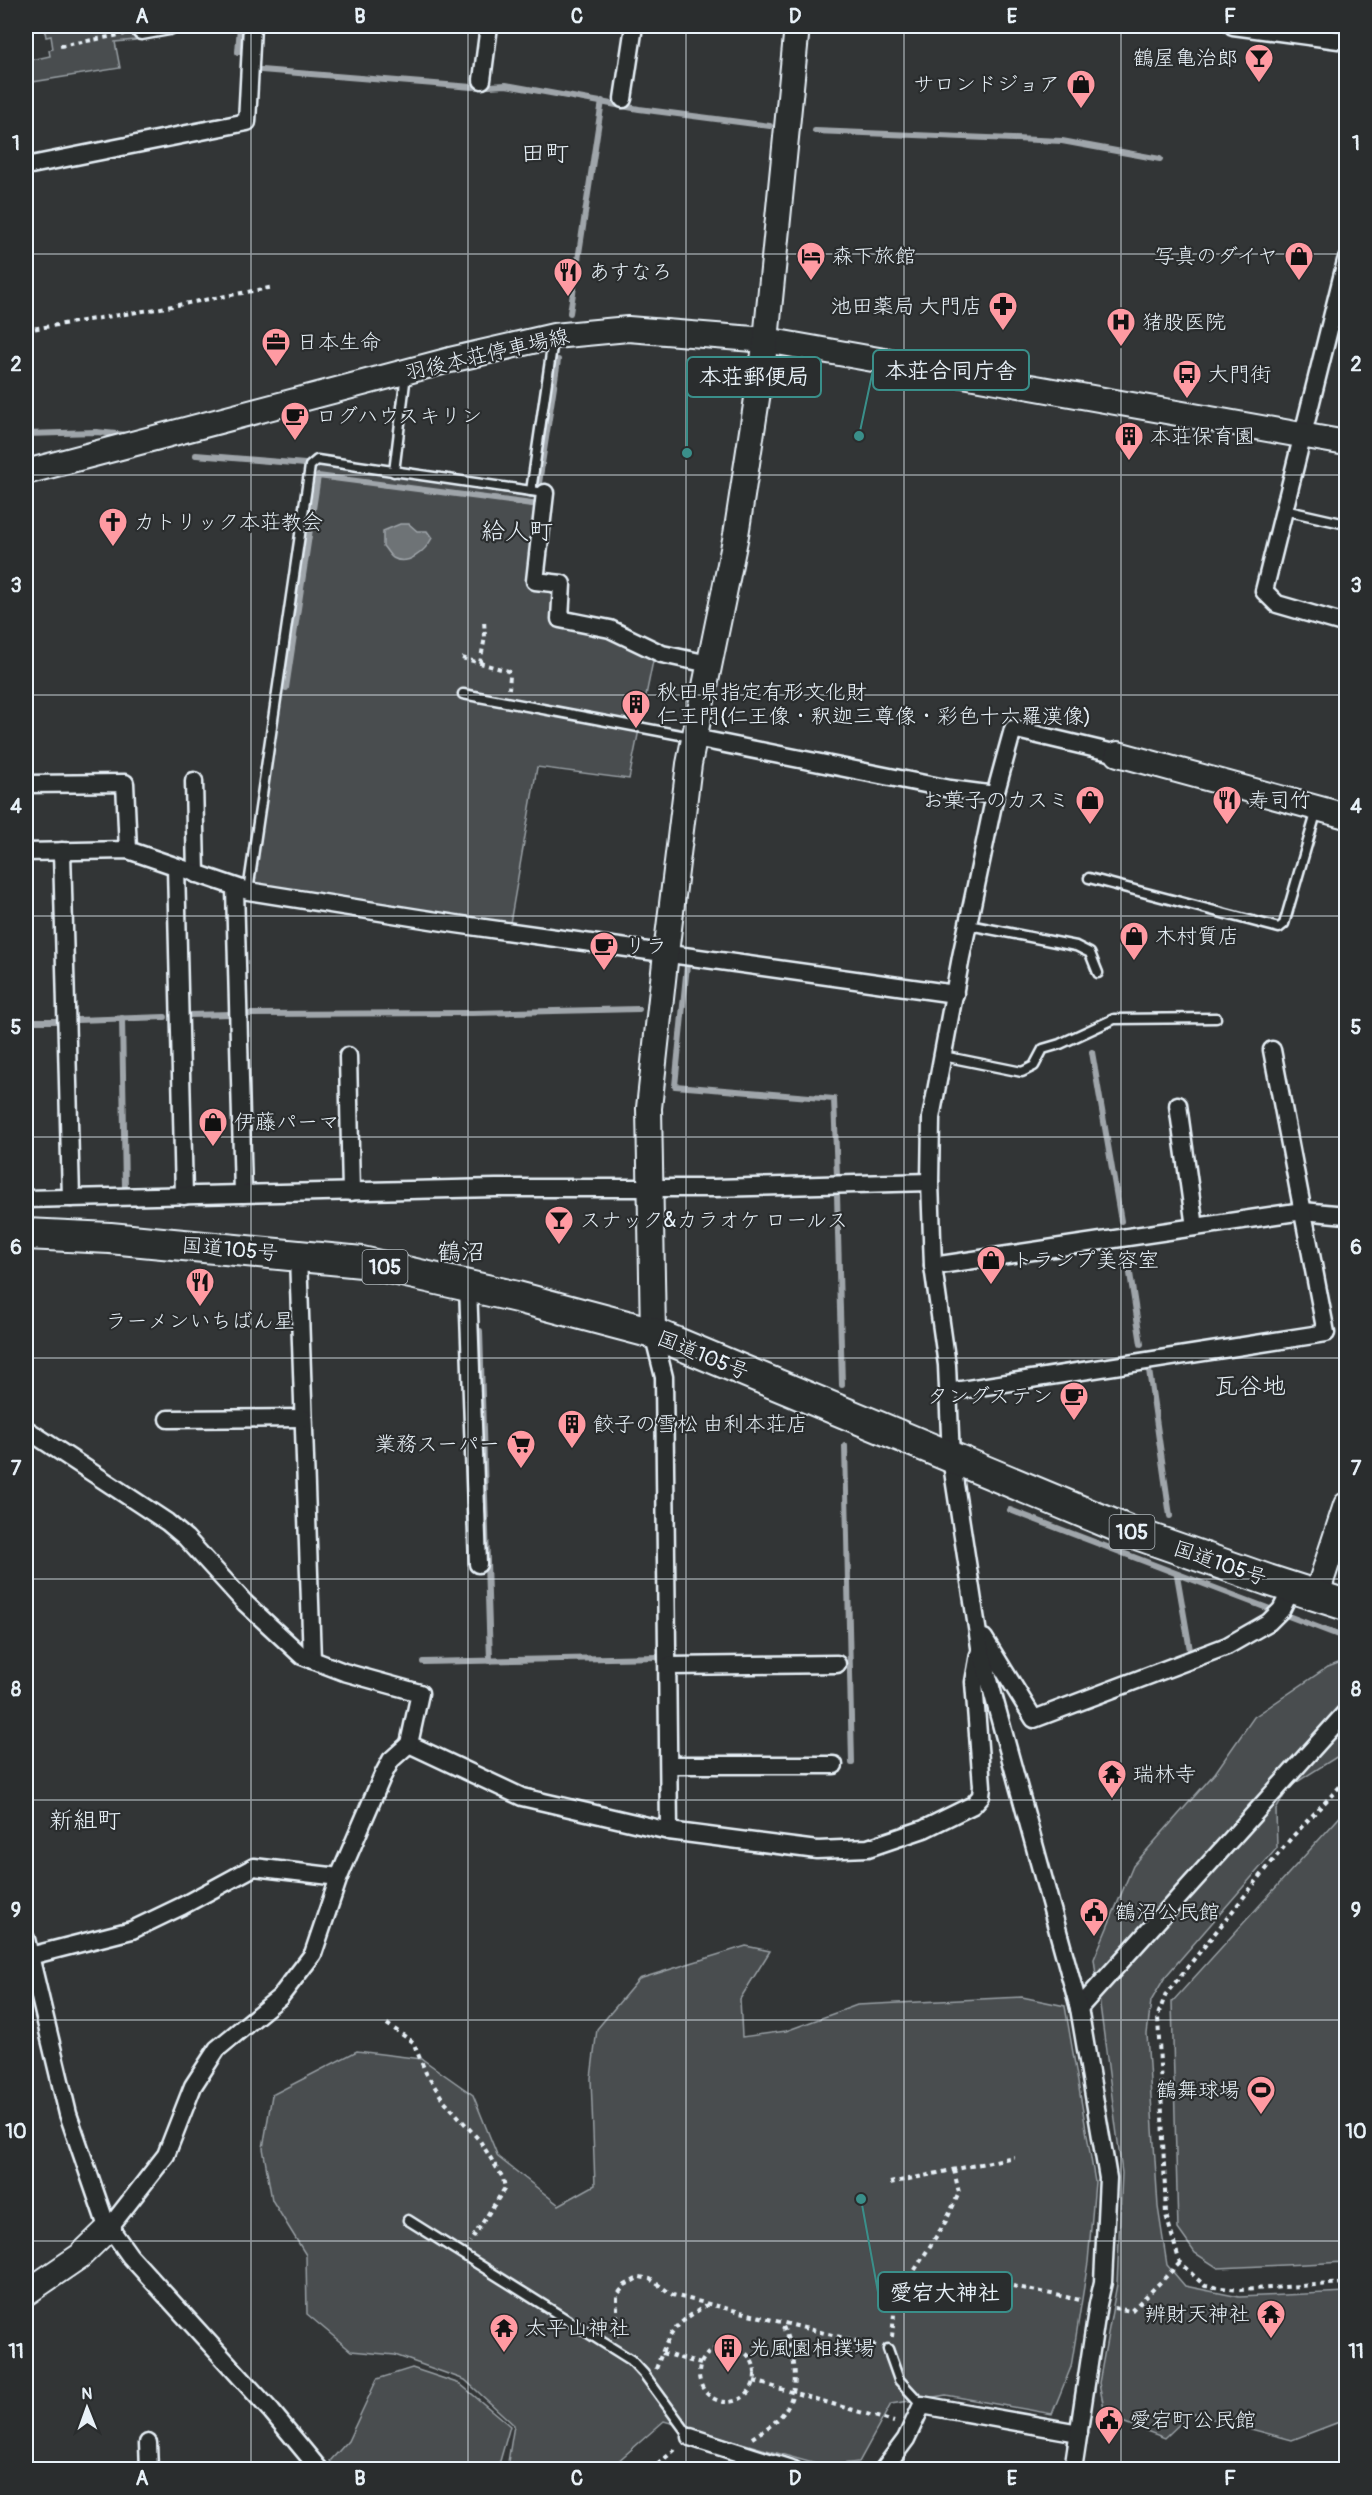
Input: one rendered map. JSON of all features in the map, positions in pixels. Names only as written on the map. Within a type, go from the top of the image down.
[{"type":"highway","name":"国道105号","points":[[26,1234],[110,1238],[362,1262],[468,1286],[653,1333],[1131,1532],[1297,1597],[1347,1605]]},
{"type":"street","points":[[141,31],[169,26]]},
{"type":"street","points":[[26,166],[247,122],[252,26]]},
{"type":"street","points":[[482,80],[489,26]]},
{"type":"street","points":[[623,99],[634,26]]},
{"type":"street","points":[[669,1831],[664,1377],[653,1333],[650,1108],[689,764],[736,535],[766,340],[797,26]]},
{"type":"street","points":[[1233,26],[1347,41]]},
{"type":"street","points":[[1347,261],[1264,591],[1277,604],[1347,624]]},
{"type":"street","name":"羽後本荘停車場線","points":[[26,472],[406,372],[554,336],[628,329],[766,340],[1347,443]]},
{"type":"street","points":[[538,492],[535,581],[562,584],[560,619],[610,629],[662,654],[709,664]]},
{"type":"street","points":[[1073,2469],[1103,2282],[1108,2178],[1079,2008],[980,1647],[951,1458],[947,1365],[933,1266],[930,1182],[931,1118],[995,795],[1013,729],[1118,754],[1347,816]]},
{"type":"street","points":[[695,738],[950,789],[995,795]]},
{"type":"street","points":[[194,781],[196,874]]},
{"type":"street","points":[[26,784],[124,783],[128,850]]},
{"type":"street","points":[[26,852],[128,850],[242,890],[456,924],[955,994]]},
{"type":"street","points":[[62,851],[71,1198]]},
{"type":"street","points":[[176,867],[184,1196]]},
{"type":"street","points":[[242,890],[243,1194]]},
{"type":"street","points":[[948,1392],[1326,1333],[1272,1050]]},
{"type":"street","points":[[348,1056],[351,1192]]},
{"type":"street","points":[[1178,1105],[1195,1227]]},
{"type":"street","points":[[26,1199],[930,1182]]},
{"type":"street","points":[[933,1266],[1303,1211],[1347,1215]]},
{"type":"street","points":[[298,1256],[312,1660]]},
{"type":"street","points":[[468,1286],[478,1564]]},
{"type":"street","points":[[168,1419],[303,1418]]},
{"type":"street","points":[[26,1429],[173,1527],[186,1538],[245,1603],[302,1656],[344,1672],[420,1693],[409,1744],[391,1760],[382,1777],[339,1877],[313,1954],[280,1997],[217,2049],[193,2086],[166,2155],[109,2228],[80,2256],[26,2293]]},
{"type":"street","points":[[978,1629],[1034,1719],[1227,1646],[1269,1622],[1297,1597],[1347,1505]]},
{"type":"street","points":[[409,1744],[522,1797],[669,1831],[817,1850],[868,1848],[924,1830],[973,1805],[981,1796],[974,1682],[980,1647]]},
{"type":"street","points":[[668,1666],[837,1664]]},
{"type":"street","points":[[1079,2008],[1347,1712]]},
{"type":"street","points":[[669,1765],[834,1765]]},
{"type":"street","points":[[30,1956],[132,1930],[254,1867],[339,1877]]},
{"type":"street","points":[[26,1939],[68,2114],[86,2172],[109,2228],[130,2256],[272,2412],[320,2469]]},
{"type":"street","points":[[883,2469],[906,2439],[922,2405],[1079,2433]]},
{"type":"street","points":[[690,2437],[794,2469]]},
{"type":"street","points":[[148,2443],[149,2469]]},
{"type":"lane","points":[[242,890],[310,466],[316,460],[538,492],[554,336]]},
{"type":"lane","points":[[394,472],[406,372]]},
{"type":"lane","points":[[1284,510],[1347,524]]},
{"type":"lane","points":[[463,694],[695,738]]},
{"type":"lane","points":[[1089,878],[1279,928],[1284,924],[1318,807]]},
{"type":"lane","points":[[969,925],[1076,946],[1090,953],[1098,973]]},
{"type":"lane","points":[[943,1056],[1022,1072],[1034,1066],[1043,1049],[1060,1044],[1114,1018],[1216,1018]]},
{"type":"lane","points":[[408,2220],[631,2360],[651,2383],[690,2437]]},
{"type":"lane","points":[[888,2349],[898,2380],[922,2405]]},
{"type":"path","points":[[60,46],[141,31]]},
{"type":"path","points":[[26,330],[274,287]]},
{"type":"path","points":[[480,663],[485,637],[484,620]]},
{"type":"path","points":[[462,658],[508,671],[510,681],[506,702]]},
{"type":"path","points":[[1347,1780],[1292,1838],[1166,1994],[1158,2015],[1166,2215],[1180,2263],[1205,2286],[1240,2290],[1347,2283]]},
{"type":"path","points":[[387,2024],[413,2042],[426,2073],[442,2098],[480,2141],[503,2178],[505,2188],[463,2253]]},
{"type":"path","points":[[890,2183],[1014,2157]]},
{"type":"path","points":[[891,2359],[894,2314],[904,2287],[946,2221],[959,2193],[954,2170]]},
{"type":"path","points":[[1131,2311],[1180,2263]]},
{"type":"path","points":[[609,2346],[618,2335],[617,2295],[624,2285],[640,2277],[650,2279],[673,2295],[888,2349]]},
{"type":"path","points":[[1013,2286],[1098,2304]]},
{"type":"path","points":[[651,2383],[670,2334],[683,2319],[708,2305]]},
{"type":"path","points":[[735,2451],[779,2418],[792,2393],[796,2381],[795,2364],[782,2324]]},
{"type":"path","points":[[730,2346],[739,2349],[752,2361],[755,2369],[754,2381],[747,2394],[740,2399],[721,2402],[705,2392],[699,2374],[701,2364],[713,2350],[730,2346]]},
{"type":"path","points":[[662,2353],[701,2364]]},
{"type":"path","points":[[754,2381],[912,2427]]},
{"type":"path","points":[[651,2469],[690,2437]]},
{"type":"shaded area","points":[[44,26],[132,26],[135,40],[115,42],[120,68],[26,83],[26,58],[27,61],[50,56],[49,50],[53,49],[51,36],[46,37]]},
{"type":"shaded area","points":[[316,463],[538,498],[526,585],[558,591],[554,626],[608,636],[654,656],[629,779],[537,767],[509,929],[249,884]]},
{"type":"shaded area","points":[[400,524],[409,524],[417,531],[427,531],[432,538],[421,552],[410,559],[393,558],[383,546],[383,531]]},
{"type":"shaded area","points":[[1346,1660],[1346,1751],[1289,1787],[1276,1810],[1277,1848],[1165,1977],[1151,2001],[1147,2034],[1158,2207],[1167,2265],[1185,2286],[1239,2297],[1346,2292],[1346,2416],[1339,2422],[1292,2440],[1191,2413],[1165,2438],[1125,2423],[1104,2408],[1099,2383],[1117,2284],[1122,2173],[1094,1959],[1133,1866],[1215,1773],[1254,1717],[1328,1667]]},
{"type":"shaded area","name":"鶴舞球場","points":[[1346,1810],[1346,2262],[1218,2268],[1195,2253],[1178,2229],[1172,2002]]},
{"type":"shaded area","points":[[746,1946],[770,1951],[740,1999],[742,2037],[786,2031],[857,2005],[1022,1997],[1065,2006],[1095,2182],[1088,2262],[1071,2367],[1052,2414],[946,2395],[891,2404],[859,2462],[823,2466],[664,2421],[609,2469],[510,2469],[508,2462],[514,2425],[465,2380],[395,2355],[351,2351],[307,2314],[306,2255],[272,2200],[263,2148],[272,2095],[357,2051],[422,2059],[473,2095],[498,2157],[559,2205],[595,2185],[591,2078],[597,2029],[639,1979]]},
{"type":"shaded area","points":[[412,2368],[460,2384],[510,2426],[500,2461],[490,2469],[337,2469],[330,2461],[348,2441],[377,2379]]},
{"type":"waterway","points":[[238,52],[240,26]]},
{"type":"waterway","points":[[261,70],[472,87],[506,85],[639,109],[770,126]]},
{"type":"waterway","points":[[570,313],[602,101]]},
{"type":"waterway","points":[[815,131],[1062,141],[1160,159]]},
{"type":"waterway","points":[[539,483],[558,360]]},
{"type":"waterway","points":[[26,434],[96,432],[127,435]]},
{"type":"waterway","points":[[196,455],[305,464]]},
{"type":"waterway","points":[[286,688],[318,476],[532,504]]},
{"type":"waterway","points":[[687,965],[675,1086],[834,1099],[837,1176]]},
{"type":"waterway","points":[[249,1014],[472,1013],[639,1009]]},
{"type":"waterway","points":[[188,1015],[232,1014]]},
{"type":"waterway","points":[[77,1020],[165,1017]]},
{"type":"waterway","points":[[122,1018],[125,1188]]},
{"type":"waterway","points":[[26,1021],[59,1021]]},
{"type":"waterway","points":[[1092,1052],[1121,1221]]},
{"type":"waterway","points":[[837,1195],[842,1385]]},
{"type":"waterway","points":[[1127,1254],[1141,1344]]},
{"type":"waterway","points":[[480,1331],[490,1661]]},
{"type":"waterway","points":[[1149,1370],[1170,1516]]},
{"type":"waterway","points":[[845,1446],[852,1763]]},
{"type":"waterway","points":[[1010,1510],[1346,1638]]},
{"type":"waterway","points":[[1177,1575],[1190,1650]]},
{"type":"waterway","points":[[423,1662],[658,1657]]},
{"type":"place","name":"鶴屋亀治郎","points":[[1259,84]]},
{"type":"place","name":"サロンドジョア","points":[[1081,110]]},
{"type":"place","name":"森下旅館","points":[[811,282]]},
{"type":"place","name":"写真のダイヤ","points":[[1299,282]]},
{"type":"place","name":"あすなろ","points":[[568,298]]},
{"type":"place","name":"池田薬局 大門店","points":[[1003,332]]},
{"type":"place","name":"猪股医院","points":[[1121,348]]},
{"type":"place","name":"日本生命","points":[[276,368]]},
{"type":"place","name":"大門街","points":[[1187,400]]},
{"type":"place","name":"本荘合同庁舎","points":[[859,436]]},
{"type":"place","name":"ログハウスキリン","points":[[295,442]]},
{"type":"place","name":"本荘郵便局","points":[[687,453]]},
{"type":"place","name":"本荘保育園","points":[[1129,462]]},
{"type":"place","name":"カトリック本荘教会","points":[[113,548]]},
{"type":"place","name":"秋田県指定有形文化財 仁王門(仁王像・釈迦三尊像・彩色十六羅漢像)","points":[[636,730]]},
{"type":"place","name":"お菓子のカスミ","points":[[1090,826]]},
{"type":"place","name":"寿司竹","points":[[1227,826]]},
{"type":"place","name":"木村質店","points":[[1134,962]]},
{"type":"place","name":"リラ","points":[[604,972]]},
{"type":"place","name":"伊藤パーマ","points":[[213,1148]]},
{"type":"place","name":"スナック&カラオケ ロールス","points":[[559,1246]]},
{"type":"place","name":"トランプ美容室","points":[[991,1286]]},
{"type":"place","name":"ラーメンいちばん星","points":[[200,1308]]},
{"type":"place","name":"タングステン","points":[[1074,1422]]},
{"type":"place","name":"餃子の雪松 由利本荘店","points":[[572,1450]]},
{"type":"place","name":"業務スーパー","points":[[521,1470]]},
{"type":"place","name":"瑞林寺","points":[[1112,1800]]},
{"type":"place","name":"鶴沼公民館","points":[[1094,1938]]},
{"type":"place","name":"鶴舞球場","points":[[1261,2116]]},
{"type":"place","name":"愛宕大神社","points":[[861,2199]]},
{"type":"place","name":"辨財天神社","points":[[1271,2340]]},
{"type":"place","name":"太平山神社","points":[[504,2354]]},
{"type":"place","name":"光風園相撲場","points":[[728,2374]]},
{"type":"place","name":"愛宕町公民館","points":[[1109,2446]]},
{"type":"district","name":"田町","points":[[545,153]]},
{"type":"district","name":"給人町","points":[[517,531]]},
{"type":"district","name":"鶴沼","points":[[461,1252]]},
{"type":"district","name":"瓦谷地","points":[[1250,1386]]},
{"type":"district","name":"新組町","points":[[85,1820]]}]
